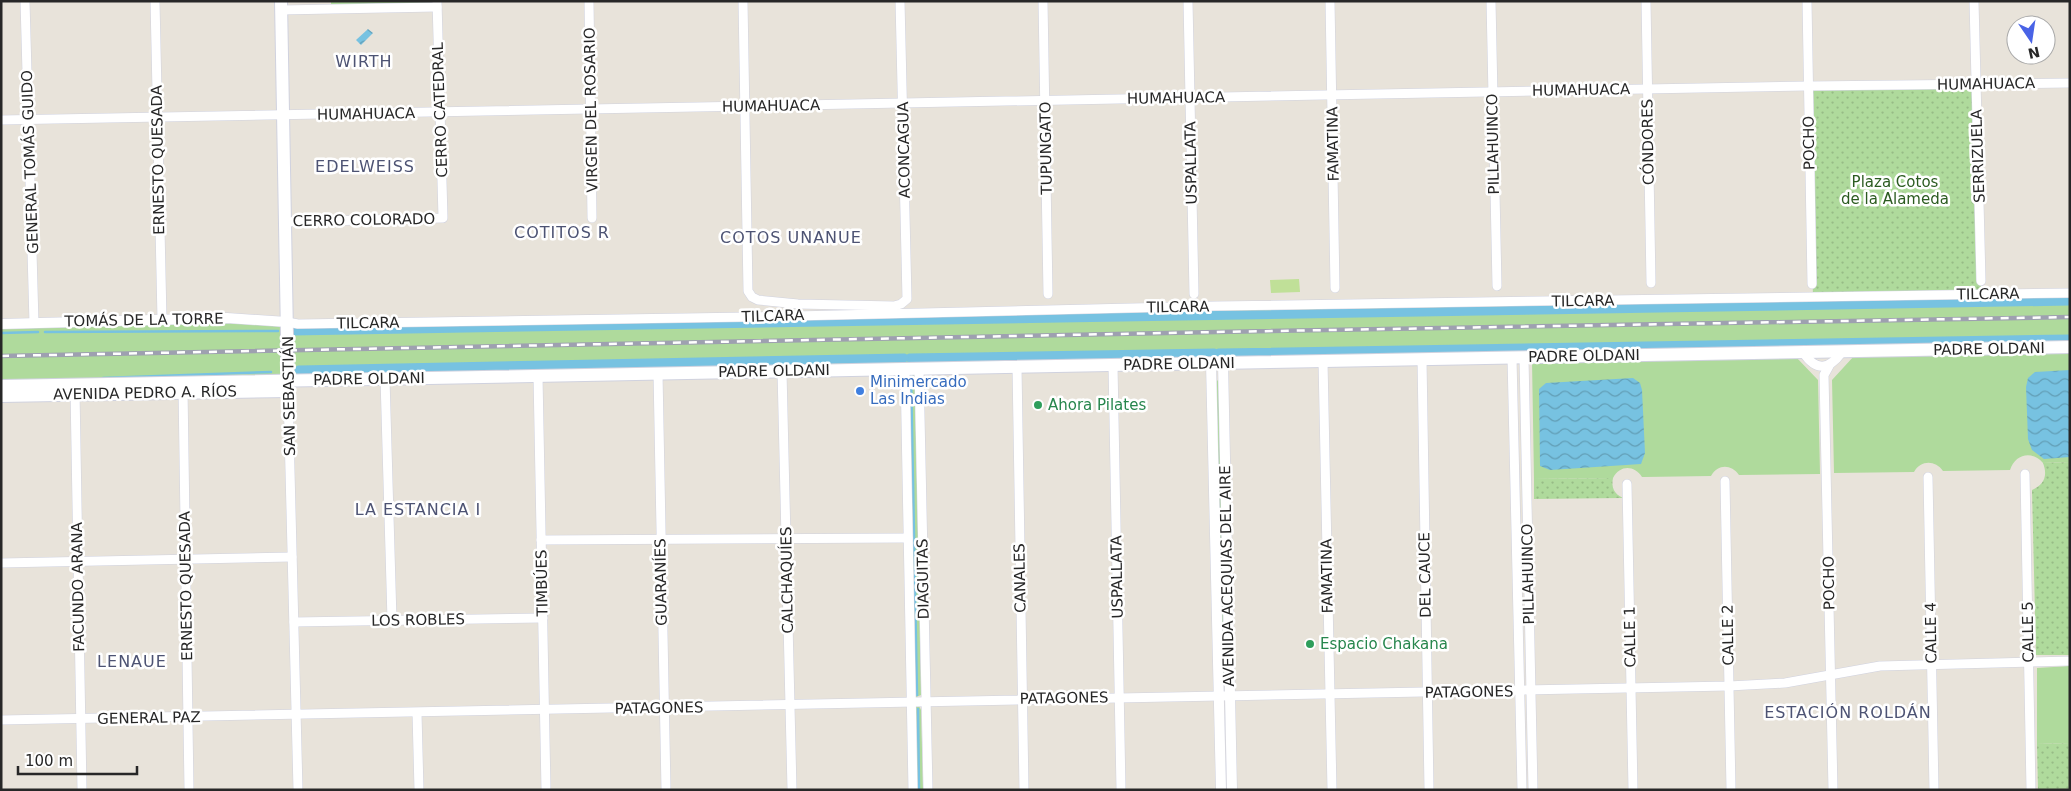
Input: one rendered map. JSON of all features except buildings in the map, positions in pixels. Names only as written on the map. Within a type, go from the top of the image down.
[{"type":"main road","name":"SAN SEBASTIÁN","points":[[281,5],[288,385]]},
{"type":"main road","name":"PADRE OLDANI","points":[[288,385],[385,378],[2070,347]]},
{"type":"main road","name":"AVENIDA PEDRO A. RÍOS","points":[[1,386],[75,389],[288,385]]},
{"type":"main road","name":"AVENIDA PEDRO A. RÍOS","points":[[1,396],[75,389]]},
{"type":"street","name":"GENERAL TOMÁS GUIDO","points":[[25,1],[34,323]]},
{"type":"street","name":"ERNESTO QUESADA","points":[[155,1],[162,319]]},
{"type":"street","name":"VIRGEN DEL ROSARIO","points":[[589,1],[592,218]]},
{"type":"street","points":[[744,1],[746,107]]},
{"type":"street","name":"ACONCAGUA","points":[[900,1],[907,299]]},
{"type":"street","name":"TUPUNGATO","points":[[1043,1],[1048,294]]},
{"type":"street","name":"USPALLATA","points":[[1188,1],[1194,294]]},
{"type":"street","name":"FAMATINA","points":[[1330,1],[1335,288]]},
{"type":"street","name":"PILLAHUINCO","points":[[1491,1],[1497,286]]},
{"type":"street","name":"CÓNDORES","points":[[1646,1],[1651,283]]},
{"type":"street","name":"POCHO","points":[[1807,1],[1812,284]]},
{"type":"street","name":"SERRIZUELA","points":[[1974,1],[1981,281]]},
{"type":"street","points":[[281,5],[437,4]]},
{"type":"street","name":"CERRO CATEDRAL","points":[[437,4],[443,218]]},
{"type":"street","name":"HUMAHUACA","points":[[1,120],[1808,86],[2070,83]]},
{"type":"street","name":"TILCARA","points":[[746,107],[748,291],[752,297],[758,300],[798,304],[894,306],[901,304],[907,299]]},
{"type":"street","name":"CERRO COLORADO","points":[[285,222],[443,218]]},
{"type":"street","name":"TILCARA","points":[[287,322],[298,324],[748,317],[1194,306],[2070,293]]},
{"type":"street","name":"TOMÁS DE LA TORRE","points":[[1,324],[227,318],[287,322]]},
{"type":"street","points":[[1803,352],[1808,361],[1816,366],[1824,375],[1829,366],[1835,362],[1842,352]]},
{"type":"street","name":"PILLAHUINCO","points":[[1518,358],[1526,691],[1533,790]]},
{"type":"street","name":"DEL CAUCE","points":[[1422,359],[1429,790]]},
{"type":"street","name":"FAMATINA","points":[[1323,361],[1332,790]]},
{"type":"street","name":"AVENIDA ACEQUIAS DEL AIRE","points":[[1217,363],[1232,790]]},
{"type":"street","name":"AVENIDA ACEQUIAS DEL AIRE","points":[[1217,363],[1220,790]]},
{"type":"street","name":"USPALLATA","points":[[1113,365],[1121,790]]},
{"type":"street","points":[[1816,366],[1829,366]]},
{"type":"street","name":"CANALES","points":[[1017,367],[1024,790]]},
{"type":"street","name":"DIAGUITAS","points":[[919,368],[928,790]]},
{"type":"street","name":"DIAGUITAS","points":[[905,369],[913,790]]},
{"type":"street","name":"CALCHAQUÍES","points":[[782,371],[792,790]]},
{"type":"street","name":"GUARANÍES","points":[[658,374],[666,790]]},
{"type":"street","name":"POCHO","points":[[1824,375],[1833,790]]},
{"type":"street","name":"TIMBÚES","points":[[538,376],[546,790]]},
{"type":"street","points":[[385,378],[392,620]]},
{"type":"street","name":"SAN SEBASTIÁN","points":[[288,385],[298,790]]},
{"type":"street","name":"ERNESTO QUESADA","points":[[183,388],[190,790]]},
{"type":"street","name":"FACUNDO ARANA","points":[[75,389],[82,790]]},
{"type":"street","name":"CALLE 5","points":[[2025,474],[2031,790]]},
{"type":"street","name":"CALLE 4","points":[[1928,477],[1934,790]]},
{"type":"street","name":"CALLE 2","points":[[1725,481],[1731,790]]},
{"type":"street","name":"CALLE 1","points":[[1627,484],[1633,790]]},
{"type":"street","points":[[541,540],[908,538]]},
{"type":"street","points":[[1,562],[292,557]]},
{"type":"street","name":"LOS ROBLES","points":[[294,622],[543,618]]},
{"type":"street","name":"PATAGONES","points":[[296,716],[911,701],[1729,686],[1785,682],[1880,666],[2070,660]]},
{"type":"street","name":"PILLAHUINCO","points":[[1522,790],[1526,691]]},
{"type":"street","points":[[417,713],[419,790]]},
{"type":"street","name":"GENERAL PAZ","points":[[1,720],[296,716]]},
{"type":"green space","points":[[331,1],[432,1],[430,3],[331,6]]},
{"type":"green space","name":"Plaza Cotos de la Alameda","points":[[1976,85],[1981,294],[1813,297],[1808,86]]},
{"type":"green space","points":[[1299,279],[1300,292],[1271,293],[1270,280]]},
{"type":"green space","points":[[2070,293],[2070,347],[1,386],[1,324],[227,318],[298,324]]},
{"type":"green space","points":[[2070,353],[2070,462],[2043,463],[2034,456],[2029,455],[2016,460],[2010,470],[1943,471],[1940,467],[1928,463],[1920,465],[1914,472],[1834,473],[1832,380],[1854,356]]},
{"type":"green space","points":[[1796,357],[1818,380],[1820,474],[1739,475],[1736,471],[1725,467],[1717,469],[1711,476],[1642,477],[1635,470],[1627,468],[1619,471],[1613,478],[1534,479],[1532,361]]},
{"type":"green space","points":[[909,374],[914,374],[915,377],[921,695],[916,697],[914,696]]},
{"type":"green space","points":[[1219,380],[1225,685],[1223,685],[1216,381]]},
{"type":"green space","points":[[2070,462],[2070,655],[2036,655],[2032,490],[2044,480],[2043,463]]},
{"type":"green space","points":[[1613,478],[1614,490],[1623,498],[1534,499],[1534,479]]},
{"type":"green space","points":[[2070,666],[2070,743],[2037,744],[2037,668]]},
{"type":"green space","points":[[916,706],[919,706],[921,710],[923,790],[915,790]]},
{"type":"green space","points":[[2070,743],[2070,790],[2038,790],[2037,744]]},
{"type":"water","points":[[368,29],[373,33],[361,45],[356,40]]},
{"type":"water","points":[[2070,370],[2070,457],[2044,459],[2032,450],[2028,439],[2026,387],[2028,378],[2035,372]]},
{"type":"water","points":[[1633,378],[1640,383],[1642,390],[1645,453],[1641,464],[1550,470],[1540,466],[1539,389],[1546,383]]},
{"type":"waterway","points":[[292,331],[2070,301]]},
{"type":"waterway","points":[[45,332],[278,331]]},
{"type":"waterway","points":[[1,333],[38,332]]},
{"type":"waterway","points":[[1219,353],[2070,339]]},
{"type":"waterway","points":[[910,358],[1214,353]]},
{"type":"waterway","points":[[299,370],[904,358]]},
{"type":"waterway","points":[[103,378],[271,372]]},
{"type":"waterway","points":[[911,376],[917,695]]},
{"type":"waterway","points":[[918,709],[919,790]]},
{"type":"railway","points":[[1,356],[2070,317]]},
{"type":"place","name":"Minimercado Las Indias","points":[[860,391]]},
{"type":"place","name":"Ahora Pilates","points":[[1038,405]]},
{"type":"place","name":"Espacio Chakana","points":[[1310,644]]},
{"type":"district","name":"WIRTH","points":[[364,61]]},
{"type":"district","name":"EDELWEISS","points":[[365,166]]},
{"type":"district","name":"COTITOS R","points":[[562,232]]},
{"type":"district","name":"COTOS UNANUE","points":[[791,237]]},
{"type":"district","name":"LA ESTANCIA I","points":[[418,509]]},
{"type":"district","name":"LENAUE","points":[[132,661]]},
{"type":"district","name":"ESTACIÓN ROLDÁN","points":[[1848,712]]}]
